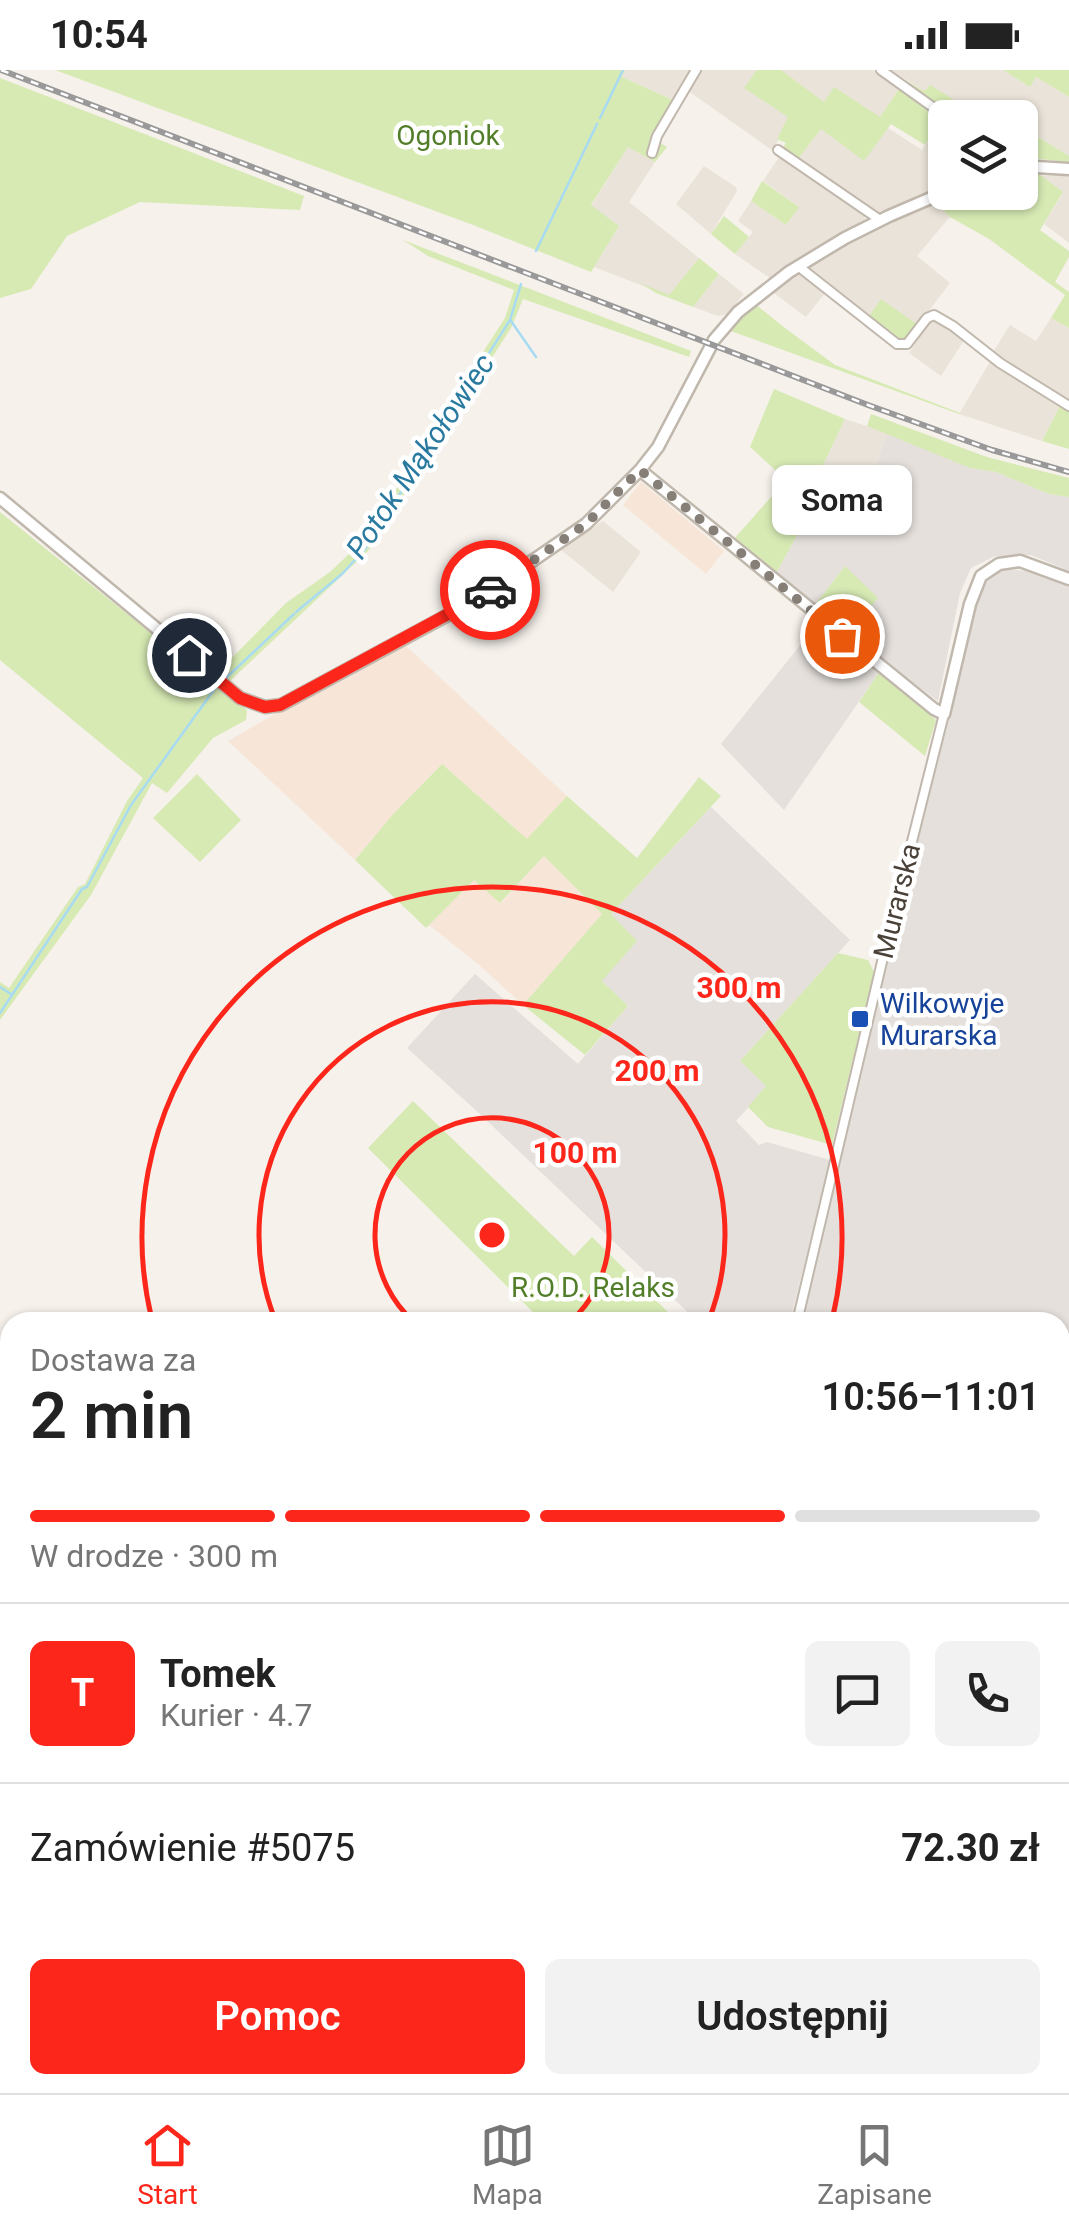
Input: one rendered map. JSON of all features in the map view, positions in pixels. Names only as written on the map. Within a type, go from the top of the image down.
[{"type":"street","points":[[652,153],[657,136],[696,70]]},
{"type":"street","points":[[881,70],[928,104]]},
{"type":"street","points":[[778,150],[880,220]]},
{"type":"street","points":[[1038,167],[1069,168]]},
{"type":"street","points":[[0,498],[240,698],[265,707],[280,705],[474,600],[586,524],[658,448],[718,335],[753,299],[798,266],[880,220],[928,199]]},
{"type":"street","points":[[798,266],[897,344],[911,341],[927,318],[934,315],[1069,406]]},
{"type":"street","points":[[640,470],[944,714],[970,604],[981,576],[999,564],[1020,561],[1069,579]]},
{"type":"street","name":"Murarska","points":[[798,1312],[944,714]]},
{"type":"shaded area","points":[[625,70],[692,70],[673,100],[622,77]]},
{"type":"shaded area","points":[[699,70],[873,70],[899,89],[880,117],[811,121],[793,109],[773,151],[687,90]]},
{"type":"shaded area","points":[[891,70],[1003,70],[1030,87],[1036,77],[1069,97],[1069,156],[1038,137],[1038,100],[953,100],[930,86],[922,90]]},
{"type":"shaded area","points":[[888,128],[922,150],[928,141],[928,193],[879,212],[799,158],[821,129],[863,160]]},
{"type":"shaded area","points":[[628,147],[655,162],[629,202],[699,258],[669,296],[594,267],[619,226],[591,206]]},
{"type":"shaded area","points":[[779,157],[785,157],[863,212],[865,219],[770,278],[735,254],[753,232],[738,221],[751,201],[786,225],[798,206],[763,181]]},
{"type":"shaded area","points":[[704,166],[737,191],[711,234],[676,204]]},
{"type":"shaded area","points":[[1069,174],[1069,243],[1044,224],[1063,193],[1041,176]]},
{"type":"shaded area","points":[[928,205],[928,210],[943,210],[950,217],[917,256],[950,283],[918,325],[868,318],[806,272],[805,267],[842,243]]},
{"type":"shaded area","points":[[798,272],[825,293],[806,317],[771,291]]},
{"type":"shaded area","points":[[719,274],[744,294],[727,314],[718,316],[693,307]]},
{"type":"shaded area","points":[[932,318],[965,339],[941,376],[909,353]]},
{"type":"shaded area","points":[[1051,318],[1069,328],[1069,404],[993,352],[1010,325],[1036,341]]},
{"type":"shaded area","points":[[991,360],[1061,404],[1042,441],[959,414]]},
{"type":"shaded area","points":[[845,419],[888,433],[860,506],[813,486]]},
{"type":"shaded area","points":[[888,433],[970,468],[996,472],[1049,494],[1069,497],[1069,571],[1031,555],[995,556],[971,568],[960,593],[938,701],[848,635],[844,567],[814,606],[774,577],[821,492],[860,506]]},
{"type":"shaded area","points":[[641,482],[724,551],[706,574],[623,505]]},
{"type":"shaded area","points":[[603,521],[641,552],[613,592],[560,549]]},
{"type":"shaded area","points":[[1005,569],[1029,571],[1069,586],[1069,1312],[798,1312],[975,602],[986,576]]},
{"type":"shaded area","points":[[818,623],[880,671],[784,810],[721,744]]},
{"type":"shaded area","points":[[404,644],[567,796],[528,840],[442,764],[355,860],[228,741],[349,678]]},
{"type":"shaded area","points":[[711,807],[850,940],[740,1061],[767,1087],[736,1121],[759,1145],[767,1142],[830,1160],[792,1312],[688,1312],[407,1048],[475,974],[578,1064],[628,1006],[601,980],[611,914]]},
{"type":"shaded area","points":[[544,856],[602,914],[523,1005],[429,925],[474,880],[501,903]]},
{"type":"green space","name":"Ogoniok","points":[[55,70],[625,70],[622,77],[673,100],[652,138],[667,147],[655,162],[628,147],[591,205],[619,226],[591,272]]},
{"type":"green space","points":[[757,70],[781,70],[824,102],[834,87],[880,117],[899,89],[928,108],[928,141],[925,145],[891,124],[864,161],[821,129],[799,158],[777,139],[788,117],[744,88]]},
{"type":"green space","points":[[1003,70],[1069,70],[1069,97],[1036,77],[1030,87]]},
{"type":"green space","points":[[0,78],[304,196],[300,210],[140,202],[67,236],[31,289],[0,298]]},
{"type":"green space","points":[[905,80],[922,90],[930,85],[954,100],[929,100],[905,84]]},
{"type":"green space","points":[[1038,137],[1069,156],[1069,162],[1038,159]]},
{"type":"green space","points":[[1038,173],[1063,192],[1040,230],[1069,251],[1055,282],[1069,292],[1069,328],[1051,318],[1065,295],[989,239],[943,210],[1038,210]]},
{"type":"green space","points":[[762,181],[799,207],[786,225],[751,201]]},
{"type":"green space","points":[[724,216],[749,237],[735,254],[711,234]]},
{"type":"green space","points":[[403,240],[691,351],[689,357],[523,299],[511,328],[368,551],[228,683],[217,673],[286,603],[330,572],[366,538],[505,318],[514,290],[428,256]]},
{"type":"green space","points":[[699,258],[719,274],[693,307],[640,283],[669,295]]},
{"type":"green space","points":[[881,299],[918,325],[910,339],[901,343],[868,318]]},
{"type":"green space","points":[[754,303],[835,365],[960,413],[728,330]]},
{"type":"green space","points":[[774,389],[845,419],[813,486],[821,492],[774,577],[734,539],[786,480],[750,447]]},
{"type":"green space","points":[[1061,404],[1069,409],[1069,449],[1042,441]]},
{"type":"green space","points":[[871,414],[987,457],[1069,478],[1069,497],[1049,494],[996,472],[970,468],[867,426]]},
{"type":"green space","points":[[0,512],[247,710],[246,720],[213,738],[167,793],[152,783],[91,895],[0,1020],[0,982],[9,988],[78,887],[85,884],[143,778],[0,660]]},
{"type":"green space","points":[[845,566],[878,598],[848,635],[814,606]]},
{"type":"green space","points":[[880,671],[936,720],[925,756],[859,702]]},
{"type":"green space","points":[[442,764],[527,839],[567,796],[637,858],[699,777],[721,796],[611,914],[637,941],[602,981],[628,1006],[585,1055],[523,1005],[602,914],[544,856],[500,903],[474,880],[426,928],[355,860]]},
{"type":"green space","points":[[197,774],[241,820],[200,862],[153,818]]},
{"type":"green space","points":[[838,953],[868,960],[874,972],[832,1145],[768,1127],[748,1107],[766,1086],[740,1061]]},
{"type":"green space","name":"R.O.D. Relaks","points":[[413,1101],[574,1256],[592,1237],[668,1312],[533,1312],[368,1148]]},
{"type":"waterway","name":"Potok Mąkołowiec","points":[[600,118],[623,70]]},
{"type":"waterway","name":"Potok Mąkołowiec","points":[[536,251],[597,124]]},
{"type":"waterway","name":"Potok Mąkołowiec","points":[[296,612],[365,549],[510,320],[521,284]]},
{"type":"waterway","points":[[511,321],[536,357]]},
{"type":"waterway","name":"Potok Mąkołowiec","points":[[225,679],[294,614]]},
{"type":"waterway","name":"Potok Mąkołowiec","points":[[10,998],[87,887],[131,805],[216,687]]},
{"type":"waterway","points":[[0,987],[11,994]]},
{"type":"waterway","name":"Potok Mąkołowiec","points":[[0,1013],[10,998]]},
{"type":"railway","points":[[1,70],[868,405],[992,450],[1069,472]]},
{"type":"way so far","points":[[490,590],[586,524],[640,470],[842,636]]},
{"type":"place","name":"Soma","points":[[842,636]]},
{"type":"place","name":"Wilkowyje Murarska","points":[[860,1019]]},
{"type":"route","points":[[189,655],[240,698],[265,707],[280,705],[490,590]]}]
